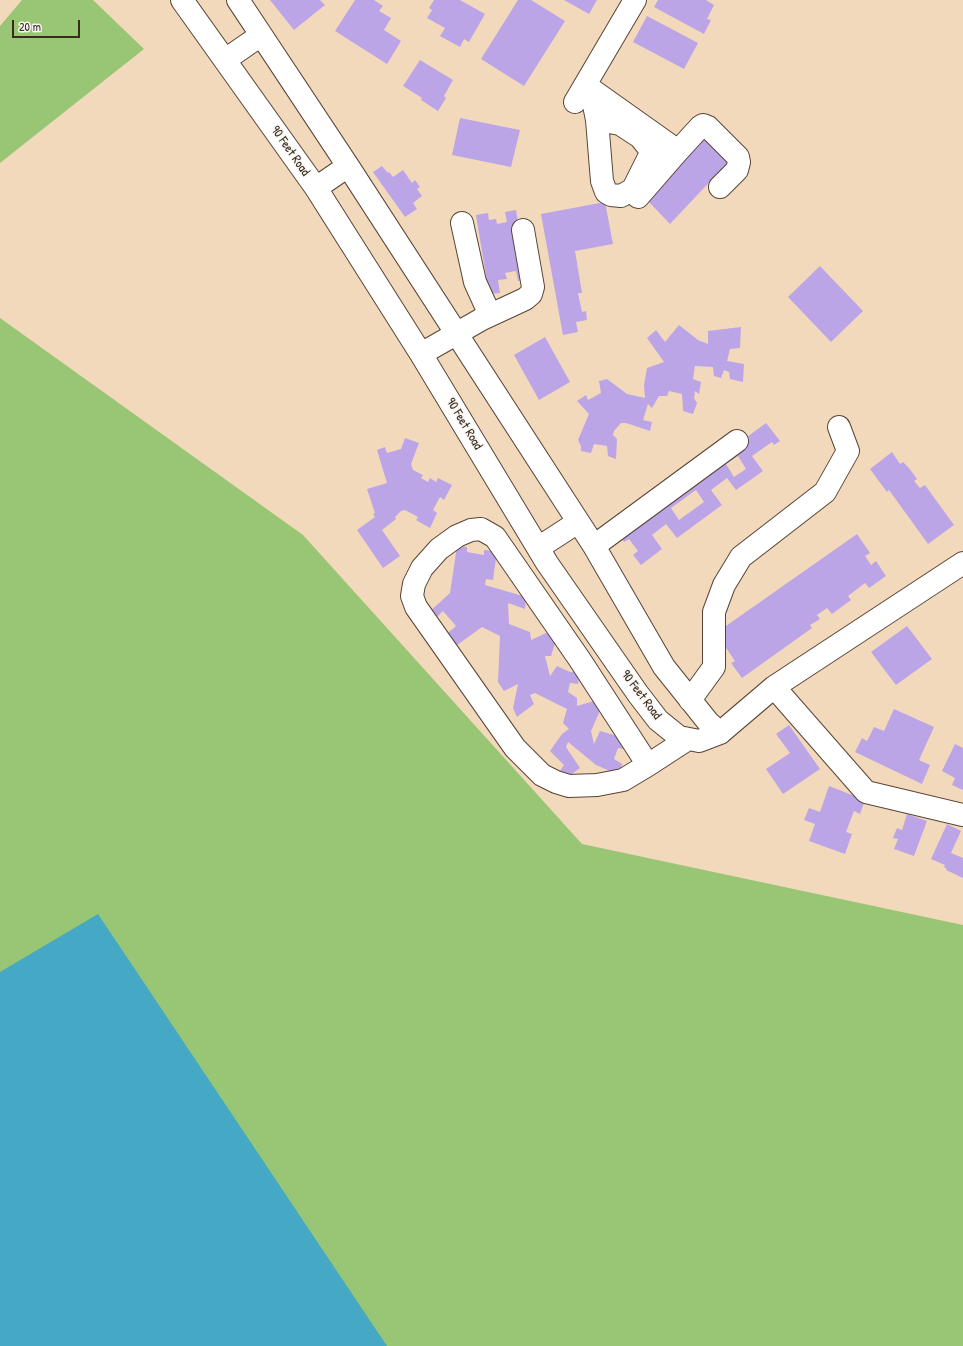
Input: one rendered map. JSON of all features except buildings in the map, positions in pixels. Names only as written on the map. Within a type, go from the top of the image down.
[{"type":"street","name":"90 Feet Road","points":[[182,0],[316,188],[422,354],[542,556],[658,720],[679,737],[688,739]]},
{"type":"street","points":[[238,0],[457,333],[594,546],[664,667],[708,722],[720,733]]},
{"type":"street","points":[[580,94],[635,0]]},
{"type":"street","points":[[225,60],[261,35]]},
{"type":"street","points":[[580,94],[594,105],[597,120]]},
{"type":"street","points":[[580,94],[678,151]]},
{"type":"street","points":[[631,206],[678,151],[700,127],[704,125],[708,127],[738,157],[738,170],[720,187]]},
{"type":"street","points":[[316,188],[348,166]]},
{"type":"street","points":[[462,223],[475,282],[490,315]]},
{"type":"street","points":[[422,354],[457,333],[531,294],[533,287],[523,230]]},
{"type":"street","points":[[690,700],[714,667],[714,612],[724,585],[741,557],[825,492],[848,451],[839,427]]},
{"type":"street","points":[[594,546],[737,441]]},
{"type":"street","points":[[524,578],[542,556],[578,522]]},
{"type":"street","points":[[648,765],[580,660],[495,537],[481,529],[471,530],[457,536],[439,549],[422,568],[414,584],[412,596],[416,607],[516,748],[542,775],[556,782],[569,786],[597,785],[623,780],[648,765],[688,739],[698,741],[720,733],[774,688],[963,563]]},
{"type":"street","points":[[580,660],[604,644]]},
{"type":"street","points":[[774,688],[866,792],[963,815]]},
{"type":"street","points":[[619,719],[644,701]]},
{"type":"green space","points":[[22,0],[93,0],[144,49],[0,163],[0,26]]},
{"type":"green space","points":[[0,318],[303,535],[582,844],[963,925],[963,1346],[0,1346]]},
{"type":"water","points":[[98,914],[387,1346],[0,1346],[0,972]]}]
